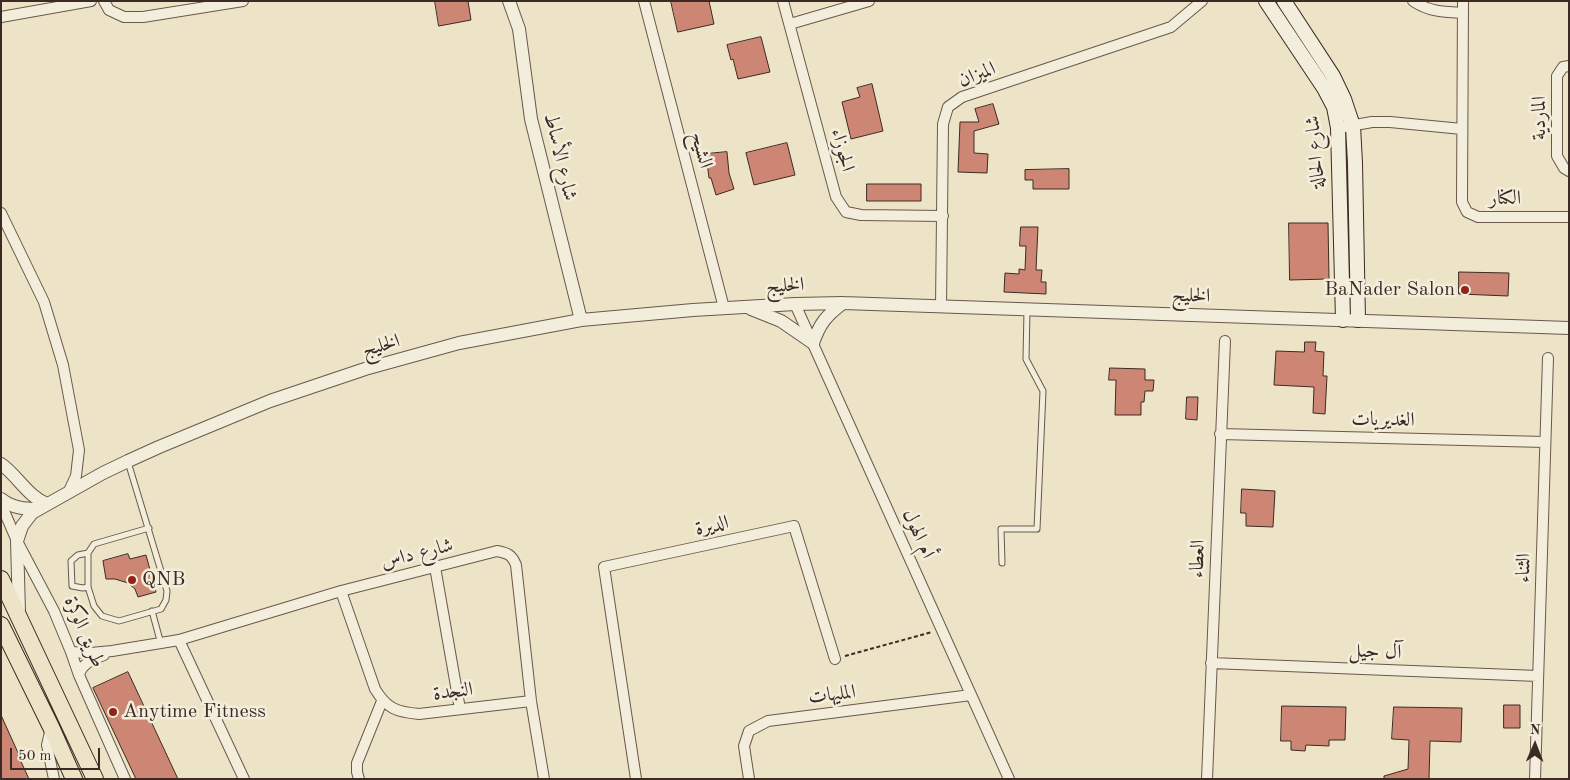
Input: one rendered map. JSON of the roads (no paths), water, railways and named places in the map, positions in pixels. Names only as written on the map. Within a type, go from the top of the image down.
[{"type":"highway","points":[[1,579],[95,779]]},
{"type":"highway","points":[[1,625],[74,779]]},
{"type":"main road","name":"شارع الحالة","points":[[1266,1],[1324,88],[1334,107],[1338,128],[1343,320]]},
{"type":"main road","name":"شارع الحالة","points":[[1284,1],[1333,76],[1344,99],[1353,126],[1358,320]]},
{"type":"street","points":[[1,17],[91,1]]},
{"type":"street","points":[[104,1],[109,10],[124,17],[143,17],[237,2]]},
{"type":"street","name":"شارع الأساط","points":[[509,1],[519,29],[530,119],[581,320]]},
{"type":"street","name":"الشيح","points":[[644,1],[724,308]]},
{"type":"street","name":"الجوزاء","points":[[784,1],[836,196],[846,212],[861,215],[943,216]]},
{"type":"street","points":[[790,24],[869,1]]},
{"type":"street","name":"الميزان","points":[[941,307],[943,124],[948,107],[962,97],[1170,27],[1202,1]]},
{"type":"street","points":[[1413,1],[1426,9],[1463,13]]},
{"type":"street","name":"الكنار","points":[[1463,1],[1462,202],[1467,212],[1478,217],[1569,217]]},
{"type":"street","name":"الماردية","points":[[1569,66],[1563,67],[1557,76],[1557,156],[1564,168],[1569,172]]},
{"type":"street","points":[[1338,128],[1372,122],[1390,122],[1462,129]]},
{"type":"street","points":[[1,213],[44,302],[63,365],[79,450],[76,476],[68,492]]},
{"type":"street","points":[[746,307],[781,322],[813,343],[818,328],[824,319],[843,303]]},
{"type":"street","name":"الخليج","points":[[19,617],[17,541],[19,534],[27,519],[68,492],[160,446],[270,401],[365,369],[459,344],[581,320],[724,308],[843,303],[1569,328]]},
{"type":"street","name":"أم الهول","points":[[795,304],[1009,779]]},
{"type":"street","name":"العطاء","points":[[1207,779],[1225,341]]},
{"type":"street","name":"الثناء","points":[[1534,779],[1548,358]]},
{"type":"street","name":"الغديريات","points":[[1220,434],[1545,442]]},
{"type":"street","points":[[1,464],[9,469],[43,507]]},
{"type":"street","points":[[1,499],[16,507],[43,507]]},
{"type":"street","name":"طريق الوكرة","points":[[1,504],[17,541],[54,611],[79,675],[125,779]]},
{"type":"street","name":"الديرة","points":[[636,779],[604,567],[794,526],[835,659]]},
{"type":"street","name":"شارع داس","points":[[71,652],[112,652],[179,640],[341,591],[498,552],[506,552],[512,556],[516,565],[531,701],[544,779]]},
{"type":"street","points":[[436,567],[460,709]]},
{"type":"street","points":[[341,591],[371,679],[382,701],[357,763],[359,779]]},
{"type":"street","points":[[179,640],[244,779]]},
{"type":"street","name":"شارع داس","points":[[79,675],[86,664],[112,652]]},
{"type":"street","name":"آل جيل","points":[[1211,663],[1538,676]]},
{"type":"street","name":"المليهات","points":[[749,779],[744,746],[749,731],[768,721],[971,695]]},
{"type":"street","name":"النجدة","points":[[382,701],[392,708],[406,713],[419,714],[531,701]]},
{"type":"street","points":[[51,727],[47,745],[54,779]]},
{"type":"lane","points":[[1002,563],[1001,529],[1037,529],[1043,391],[1026,359],[1028,310]]},
{"type":"lane","points":[[88,552],[88,587],[94,606],[102,616],[119,620],[161,609],[166,600],[167,590],[128,461]]},
{"type":"lane","points":[[88,587],[72,586],[71,562],[78,555],[88,552],[94,544],[149,528]]},
{"type":"lane","points":[[152,611],[161,644]]},
{"type":"place","name":"BaNader Salon","points":[[1465,290]]},
{"type":"place","name":"QNB","points":[[132,580]]},
{"type":"place","name":"Anytime Fitness","points":[[113,712]]}]
